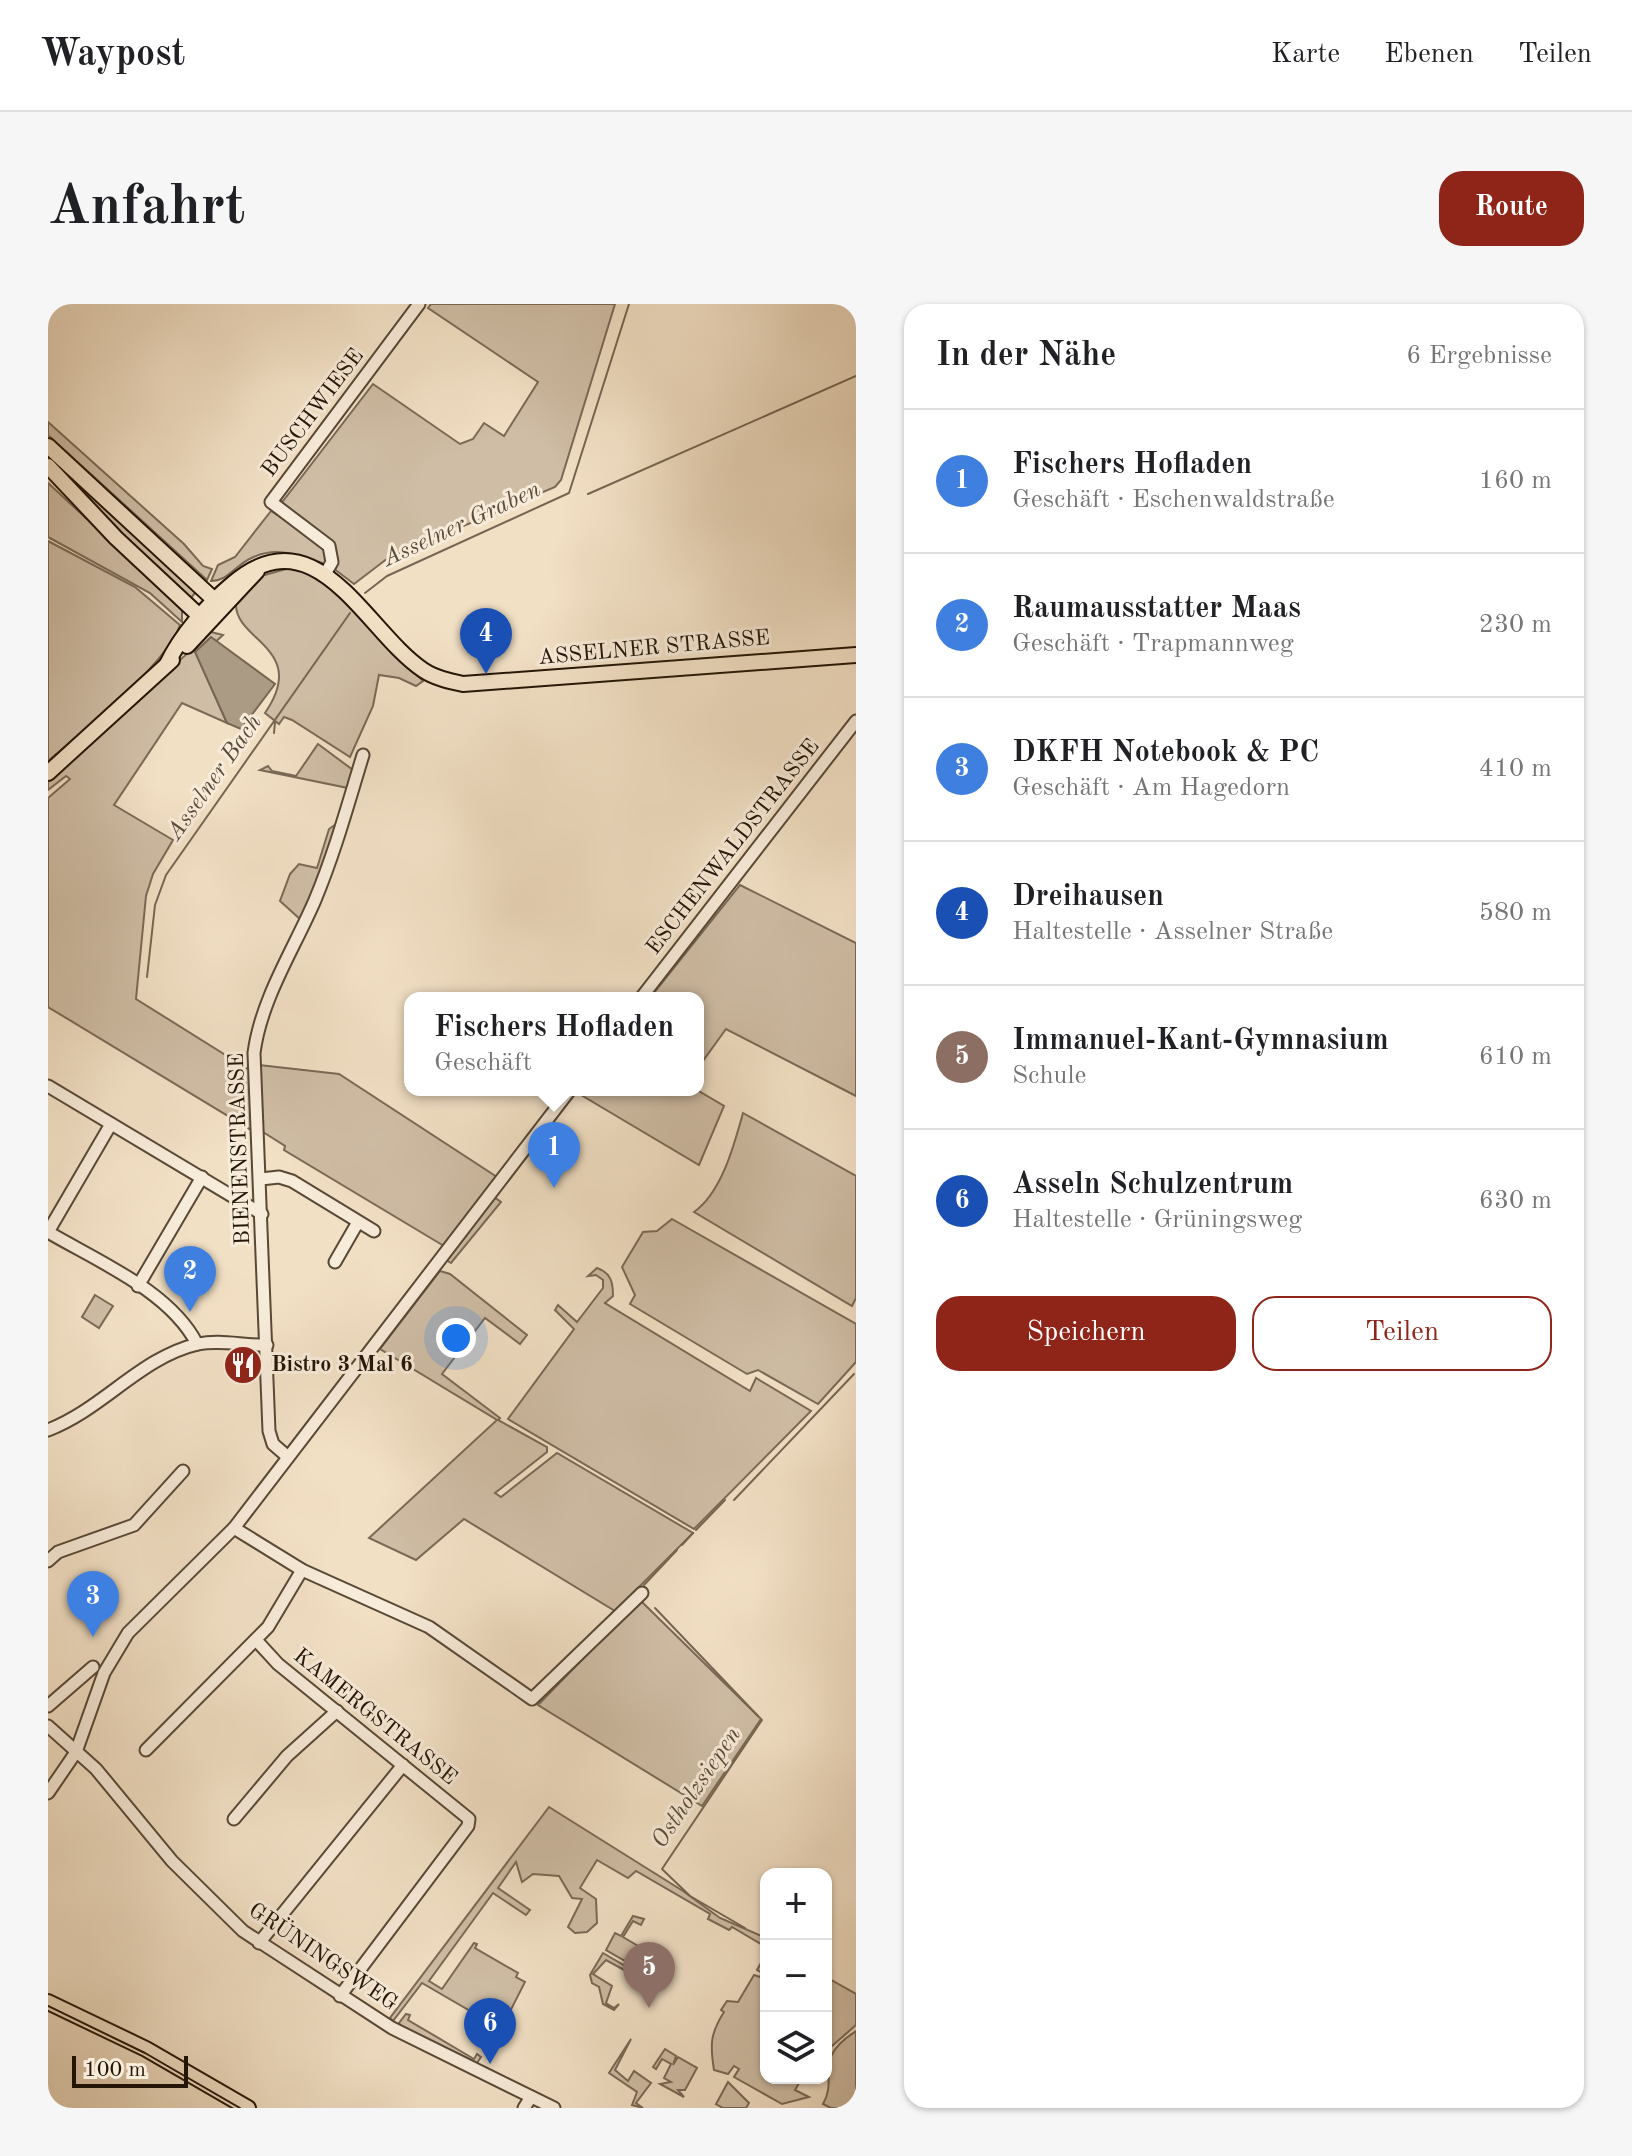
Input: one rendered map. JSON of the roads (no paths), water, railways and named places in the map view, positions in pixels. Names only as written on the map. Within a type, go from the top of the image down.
[{"type":"main road","points":[[48,446],[219,605]]},
{"type":"main road","points":[[48,466],[116,538],[204,621]]},
{"type":"main road","name":"ASSELNER STRASSE","points":[[48,773],[167,664],[238,579],[259,567],[281,563],[325,574],[345,589],[416,664],[434,676],[463,684],[856,655]]},
{"type":"main road","points":[[48,2002],[164,2059],[248,2108]]},
{"type":"street","name":"BUSCHWIESE","points":[[325,574],[332,562],[329,546],[271,502],[419,304]]},
{"type":"street","name":"ESCHENWALDSTRASSE","points":[[646,992],[856,721]]},
{"type":"street","name":"BIENENSTRASSE","points":[[288,1457],[271,1439],[255,1045],[350,806],[363,755]]},
{"type":"street","points":[[48,1086],[262,1214]]},
{"type":"street","points":[[48,1793],[76,1752],[104,1673],[122,1642],[234,1528],[565,1096]]},
{"type":"street","points":[[111,1124],[48,1232],[138,1286],[181,1321],[197,1344]]},
{"type":"street","points":[[138,1286],[202,1177]]},
{"type":"street","points":[[261,1179],[279,1177],[292,1181],[374,1231]]},
{"type":"street","points":[[335,1262],[358,1222]]},
{"type":"street","points":[[48,1430],[87,1411],[152,1363],[197,1344],[267,1345]]},
{"type":"street","points":[[48,1561],[58,1552],[134,1525],[183,1471]]},
{"type":"street","points":[[234,1528],[302,1570],[429,1627],[532,1699],[642,1593]]},
{"type":"street","points":[[146,1750],[256,1640],[302,1570]]},
{"type":"street","name":"KAMERGSTRASSE","points":[[256,1640],[278,1664],[466,1816],[469,1823],[340,1996]]},
{"type":"street","points":[[48,1706],[93,1667]]},
{"type":"street","points":[[234,1819],[287,1756],[337,1711]]},
{"type":"street","name":"GRÜNINGSWEG","points":[[48,1726],[96,1769],[172,1861],[259,1943],[392,2028],[554,2108]]},
{"type":"street","points":[[259,1943],[403,1765]]},
{"type":"street","points":[[524,2108],[531,2097]]},
{"type":"waterway","name":"Asselner Graben","points":[[365,593],[387,576],[569,493],[629,304]]},
{"type":"waterway","name":"Asselner Bach","points":[[588,494],[856,376]]},
{"type":"waterway","name":"Asselner Bach","points":[[147,977],[155,905],[166,875],[350,613]]},
{"type":"waterway","points":[[274,733],[275,722]]},
{"type":"waterway","name":"Ostholzsiepen","points":[[734,1500],[854,1374]]},
{"type":"waterway","name":"Ostholzsiepen","points":[[696,1530],[725,1500]]},
{"type":"waterway","name":"Ostholzsiepen","points":[[682,1545],[693,1533]]},
{"type":"waterway","name":"Ostholzsiepen","points":[[644,1585],[677,1550]]},
{"type":"waterway","name":"Ostholzsiepen","points":[[655,1608],[758,1716]]},
{"type":"waterway","name":"Ostholzsiepen","points":[[745,1928],[690,1896],[662,1869],[762,1720]]},
{"type":"tram line","points":[[48,2006],[145,2053],[240,2108]]},
{"type":"place","name":"Dreihausen","points":[[486,674]]},
{"type":"place","name":"Fischers Hofladen","points":[[554,1188]]},
{"type":"place","name":"Raumausstatter Maas","points":[[190,1312]]},
{"type":"place","name":"Bistro 3 Mal 6","points":[[243,1365]]},
{"type":"place","name":"DKFH Notebook & PC","points":[[93,1637]]},
{"type":"place","name":"Immanuel-Kant-Gymnasium","points":[[649,2008]]},
{"type":"place","name":"Asseln Schulzentrum","points":[[490,2064]]}]
